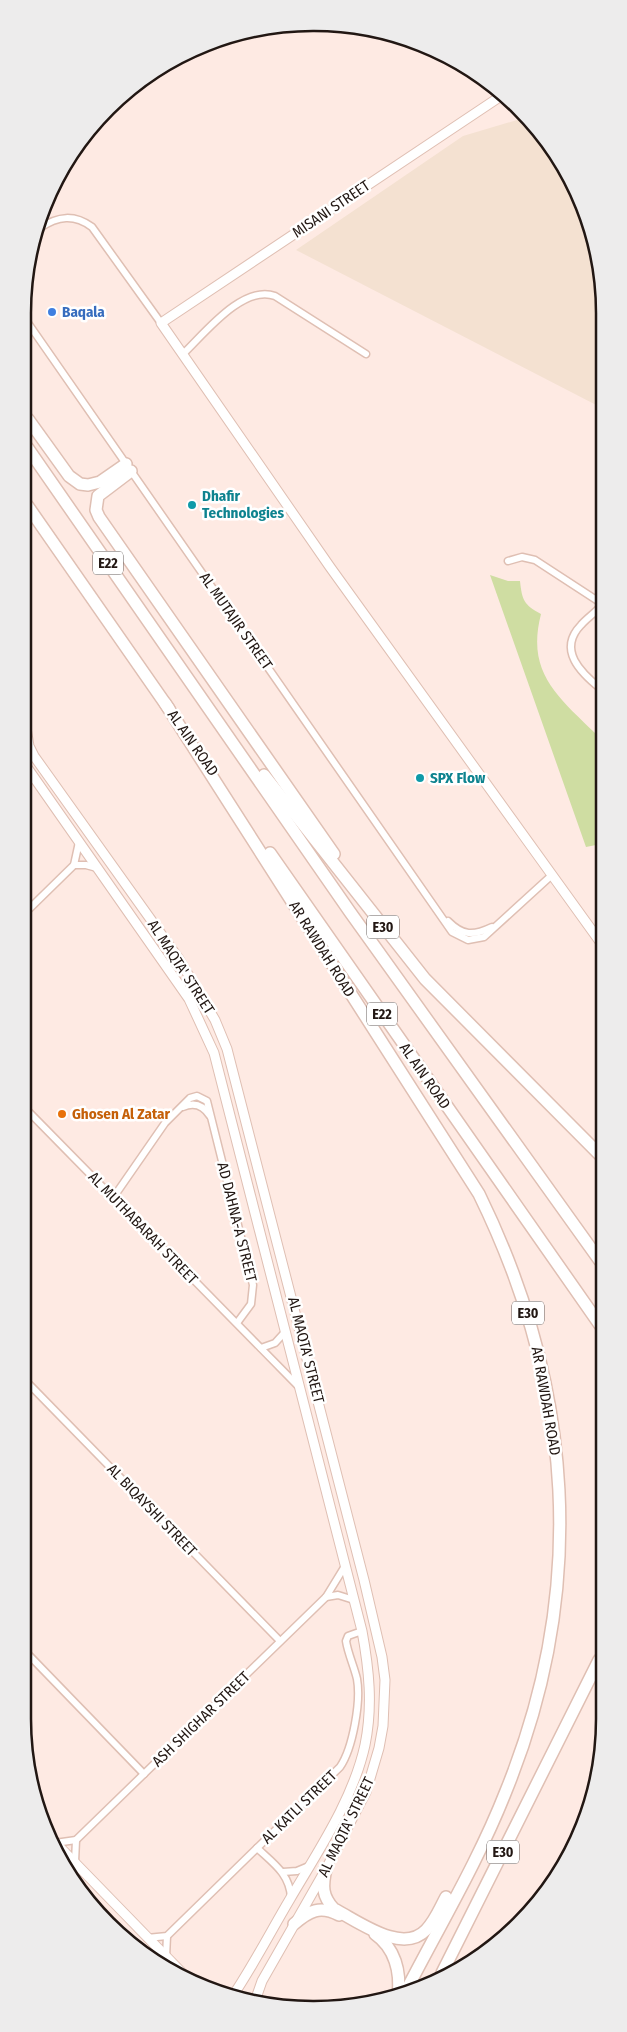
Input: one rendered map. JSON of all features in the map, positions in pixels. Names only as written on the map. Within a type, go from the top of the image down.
[{"type":"highway","points":[[31,423],[68,476],[80,484],[88,485],[100,482],[129,467]]},
{"type":"highway","name":"E22","points":[[31,453],[350,912],[596,1255]]},
{"type":"highway","points":[[129,467],[98,496],[96,510],[99,517],[398,946]]},
{"type":"highway","name":"E22","points":[[31,511],[165,703]]},
{"type":"highway","name":"E30","points":[[188,678],[398,946],[464,1020],[596,1152]]},
{"type":"highway","name":"AL AIN ROAD","points":[[165,703],[596,1319]]},
{"type":"highway","name":"AR RAWDAH ROAD","points":[[165,703],[479,1194],[499,1235],[527,1311],[547,1392],[555,1448],[559,1534],[556,1596],[550,1650],[537,1703],[506,1792],[487,1834],[410,1984]]},
{"type":"highway","name":"E30","points":[[444,1969],[596,1666]]},
{"type":"highway","points":[[326,1869],[323,1893],[334,1909],[390,1937],[403,1940],[414,1938],[425,1931],[433,1920],[464,1864],[487,1834]]},
{"type":"highway","points":[[294,1924],[308,1912],[320,1909],[332,1912],[377,1935],[386,1943],[397,1966],[399,1987]]},
{"type":"street","name":"MISANI STREET","points":[[161,323],[497,99]]},
{"type":"street","points":[[46,224],[51,220],[65,217],[80,219],[92,227],[183,354],[330,566],[596,937]]},
{"type":"street","points":[[183,354],[230,309],[246,299],[262,293],[275,296],[366,354]]},
{"type":"street","name":"AL MUTAJIR STREET","points":[[31,327],[445,919],[452,932],[468,940],[484,936],[494,925],[552,875]]},
{"type":"street","points":[[508,561],[522,557],[535,560],[596,601]]},
{"type":"street","points":[[596,609],[577,629],[570,646],[571,654],[578,667],[596,684]]},
{"type":"street","name":"AL MAQTA' STREET","points":[[31,750],[179,959],[215,1020],[236,1078],[343,1495],[382,1657],[385,1703],[380,1748],[374,1770],[356,1813],[262,1980],[257,1995]]},
{"type":"street","name":"AL MAQTA' STREET","points":[[31,773],[190,999],[202,1024],[220,1076],[362,1631],[370,1684],[370,1705],[365,1745],[353,1784],[310,1866],[236,1990]]},
{"type":"street","points":[[31,907],[74,865],[79,842]]},
{"type":"street","points":[[74,865],[86,864],[97,868]]},
{"type":"street","name":"AD DAHNA-A STREET","points":[[113,1198],[158,1132],[190,1098],[200,1097],[209,1104],[253,1285],[251,1304],[236,1324]]},
{"type":"street","name":"AL MUTHABARAH STREET","points":[[31,1114],[301,1389]]},
{"type":"street","points":[[255,1213],[259,1210],[271,1213]]},
{"type":"street","points":[[260,1348],[275,1343],[286,1332]]},
{"type":"street","name":"AL BIQAYSHI STREET","points":[[31,1386],[280,1641]]},
{"type":"street","points":[[326,1488],[334,1500],[340,1500],[343,1495]]},
{"type":"street","name":"ASH SHIGHAR STREET","points":[[76,1840],[326,1597],[337,1582],[345,1565]]},
{"type":"street","points":[[326,1597],[343,1595],[354,1600]]},
{"type":"street","name":"AL KATLI STREET","points":[[167,1936],[330,1778],[345,1760],[351,1746],[358,1693],[346,1641],[348,1636],[362,1631]]},
{"type":"street","points":[[31,1657],[144,1774]]},
{"type":"street","points":[[59,1840],[76,1840],[74,1862]]},
{"type":"street","name":"AL KATLI STREET","points":[[256,1848],[283,1872]]},
{"type":"street","points":[[66,1854],[169,1961]]},
{"type":"street","points":[[291,1898],[289,1884],[283,1872],[297,1871],[310,1866]]},
{"type":"street","points":[[146,1938],[167,1936],[166,1958]]},
{"type":"shaded area","points":[[519,120],[548,157],[567,189],[581,223],[593,277],[596,314],[596,405],[296,250],[463,136]]},
{"type":"green space","points":[[490,575],[508,581],[520,581],[527,605],[541,614],[537,634],[538,652],[541,667],[548,681],[568,707],[596,733],[596,845],[586,847]]},
{"type":"place","name":"Baqala","points":[[52,312]]},
{"type":"place","name":"Dhafir Technologies","points":[[192,505]]},
{"type":"place","name":"SPX Flow","points":[[420,778]]},
{"type":"place","name":"Ghosen Al Zatar","points":[[62,1114]]}]
